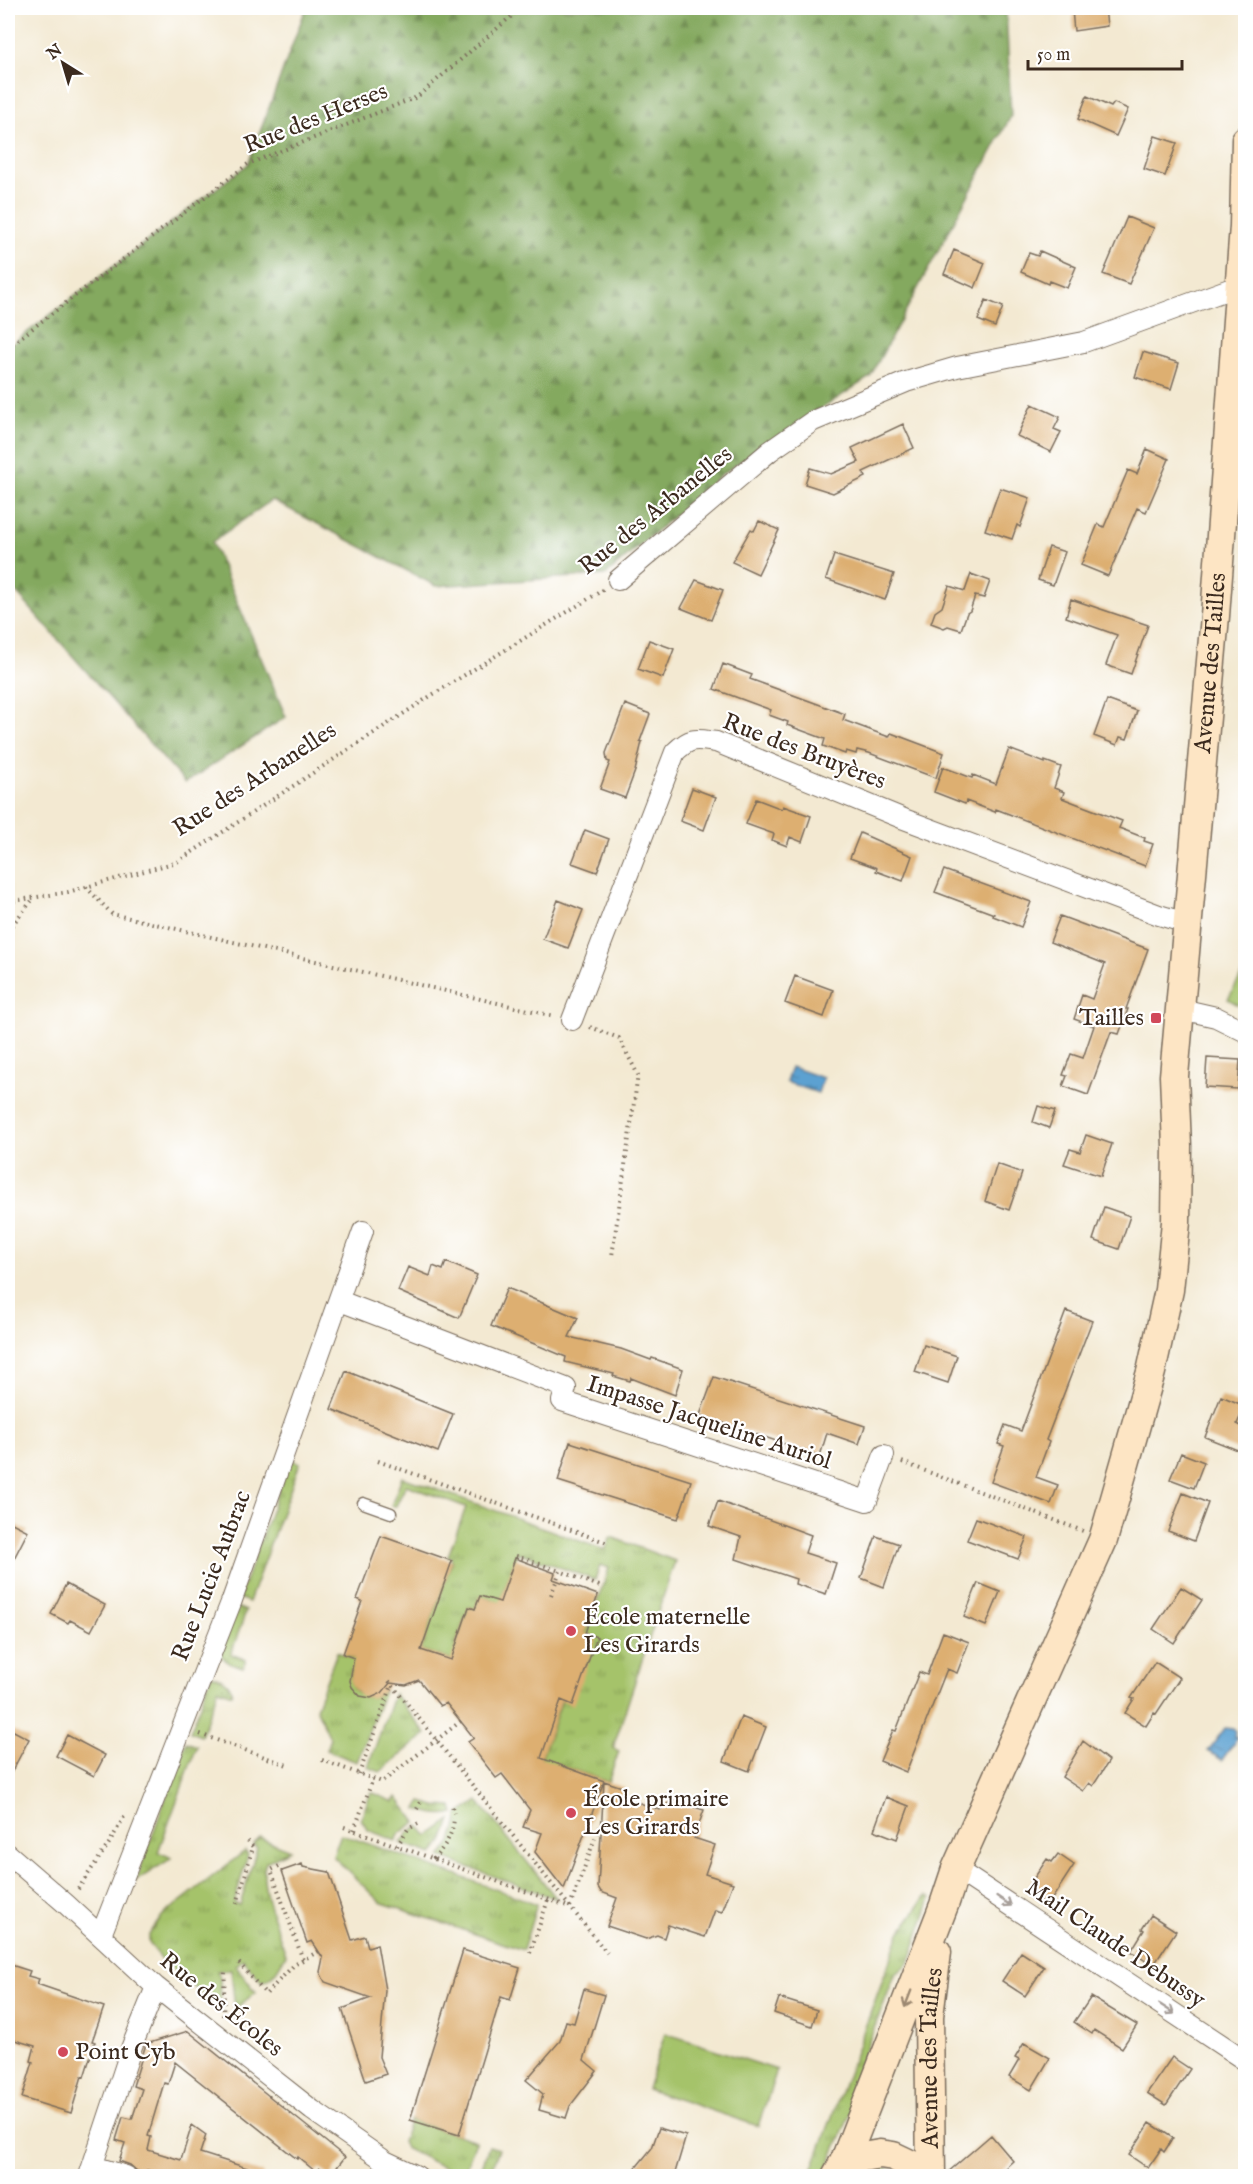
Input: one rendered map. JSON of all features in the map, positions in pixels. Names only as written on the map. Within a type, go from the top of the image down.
[{"type":"street","name":"Avenue des Tailles","points":[[931,2175],[929,2016],[944,1905],[956,1869],[1102,1540],[1151,1372],[1169,1290],[1176,1222],[1177,1146],[1174,1076],[1242,285],[1245,140]]},
{"type":"street","name":"Rue des Arbanelles","points":[[618,580],[770,451],[813,421],[906,382],[957,367],[1084,342],[1242,285]]},
{"type":"street","name":"Rue des Bruyères","points":[[572,1020],[675,752],[687,741],[716,742],[904,819],[1148,911],[1186,923]]},
{"type":"street","points":[[1181,1009],[1216,1017],[1245,1032]]},
{"type":"street","name":"Rue Lucie Aubrac","points":[[100,1935],[232,1600],[363,1231]]},
{"type":"street","name":"Impasse Jacqueline Auriol","points":[[340,1301],[566,1388],[562,1401],[867,1501],[884,1455]]},
{"type":"street","name":"Rue des Écoles","points":[[8,1854],[156,1987],[312,2110],[385,2161],[417,2176]]},
{"type":"street","name":"Mail Claude Debussy","points":[[956,1869],[1245,2061]]},
{"type":"street","points":[[841,2168],[944,1905]]},
{"type":"street","points":[[126,2176],[91,2171],[132,2046],[156,1987]]},
{"type":"street","points":[[841,2168],[880,2154],[893,2156],[931,2175]]},
{"type":"lane","points":[[363,1503],[391,1513]]},
{"type":"path","name":"Rue des Herses","points":[[8,347],[248,164],[417,97],[521,8]]},
{"type":"path","name":"Rue des Arbanelles","points":[[8,902],[86,887],[177,862],[432,695],[618,580]]},
{"type":"path","points":[[86,887],[112,914],[572,1020],[620,1038],[638,1075],[612,1256]]},
{"type":"path","points":[[8,930],[34,898]]},
{"type":"path","points":[[884,1455],[1102,1540]]},
{"type":"path","points":[[378,1461],[608,1543]]},
{"type":"path","points":[[516,1556],[602,1587]]},
{"type":"path","points":[[551,1595],[560,1571]]},
{"type":"path","points":[[359,1774],[390,1683],[607,1953]]},
{"type":"path","points":[[322,1760],[382,1782],[461,1721]]},
{"type":"path","points":[[194,1732],[290,1766]]},
{"type":"path","points":[[354,1830],[373,1779]]},
{"type":"path","points":[[417,1809],[421,1802]]},
{"type":"path","points":[[433,1859],[443,1849],[454,1826],[452,1806]]},
{"type":"path","points":[[397,1845],[408,1829],[418,1824]]},
{"type":"path","points":[[344,1827],[570,1907]]},
{"type":"path","points":[[570,1907],[599,1827]]},
{"type":"path","points":[[237,1904],[254,1847],[248,1841]]},
{"type":"path","points":[[279,1866],[271,1870],[303,1960]]},
{"type":"path","points":[[530,1953],[548,1900]]},
{"type":"path","points":[[239,1963],[266,1994],[294,1965],[319,1952]]},
{"type":"path","points":[[223,2016],[225,1971]]},
{"type":"green space","points":[[306,8],[1006,8],[1011,116],[870,377],[723,473],[606,575],[436,586],[272,500],[212,542],[286,717],[185,783],[8,583],[8,347],[248,164]]},
{"type":"green space","points":[[1245,969],[1245,1009],[1228,999]]},
{"type":"green space","points":[[292,1460],[300,1463],[249,1602],[239,1598],[289,1462]]},
{"type":"green space","points":[[402,1477],[605,1550],[611,1537],[675,1561],[613,1748],[619,1751],[608,1782],[557,1764],[548,1789],[531,1769],[542,1756],[609,1568],[600,1565],[595,1580],[518,1552],[502,1596],[503,1604],[480,1596],[475,1609],[469,1607],[455,1646],[457,1662],[421,1650],[452,1561],[448,1556],[466,1507],[406,1485],[396,1506],[391,1506]]},
{"type":"green space","points":[[236,1607],[246,1611],[231,1654],[246,1660],[243,1667],[228,1662],[220,1655]]},
{"type":"green space","points":[[337,1652],[356,1659],[351,1678],[354,1690],[358,1694],[375,1696],[385,1689],[357,1762],[326,1750],[330,1738],[316,1708]]},
{"type":"green space","points":[[211,1675],[225,1681],[230,1686],[232,1694],[218,1689],[201,1736],[190,1732]]},
{"type":"green space","points":[[394,1694],[426,1734],[380,1772],[368,1767]]},
{"type":"green space","points":[[186,1742],[197,1746],[158,1852],[172,1858],[136,1881]]},
{"type":"green space","points":[[371,1792],[394,1802],[397,1797],[416,1822],[400,1833],[396,1841],[368,1830],[361,1819]]},
{"type":"green space","points":[[478,1801],[557,1899],[440,1857],[453,1838],[458,1815]]},
{"type":"green space","points":[[421,1802],[452,1807],[454,1813],[440,1815],[417,1809]]},
{"type":"green space","points":[[451,1820],[443,1842],[433,1854],[401,1843],[409,1832],[419,1826],[428,1836]]},
{"type":"green space","points":[[341,1834],[537,1904],[523,1950],[380,1902],[333,1856]]},
{"type":"green space","points":[[260,1838],[290,1850],[266,1862],[264,1871],[270,1908],[286,1955],[276,1971],[266,1980],[261,1981],[243,1959],[236,1966],[256,1992],[235,2009],[231,1970],[217,1971],[220,1977],[221,2007],[219,2009],[161,1958],[149,1943],[149,1935],[162,1916],[245,1851],[248,1855],[234,1903],[240,1905],[257,1848],[254,1844]]},
{"type":"green space","points":[[926,1896],[931,1898],[909,1963],[895,1975],[862,2059],[861,2089],[824,2176],[810,2176],[900,1933]]},
{"type":"green space","points":[[665,2033],[777,2070],[758,2126],[647,2089]]},
{"type":"green space","points":[[410,2120],[476,2141],[465,2170],[459,2175],[405,2148],[402,2142]]},
{"type":"green space","points":[[489,2146],[499,2149],[489,2176],[479,2176]]},
{"type":"green space","points":[[880,2166],[906,2176],[849,2176],[861,2168]]},
{"type":"water","points":[[791,1067],[823,1078],[818,1093],[786,1082]]},
{"type":"water","points":[[1225,1728],[1233,1729],[1236,1732],[1235,1736],[1238,1737],[1222,1760],[1208,1751]]},
{"type":"building","points":[[1105,8],[1107,26],[1074,31],[1072,10]]},
{"type":"building","points":[[1087,96],[1111,107],[1114,103],[1128,109],[1116,136],[1078,119]]},
{"type":"building","points":[[1155,136],[1177,143],[1165,176],[1144,169]]},
{"type":"building","points":[[1127,217],[1154,228],[1129,284],[1103,274]]},
{"type":"building","points":[[954,250],[985,263],[975,288],[944,274]]},
{"type":"building","points":[[1040,251],[1076,267],[1067,288],[1049,281],[1048,284],[1021,272],[1029,253],[1038,256]]},
{"type":"building","points":[[986,300],[1003,307],[995,327],[978,320]]},
{"type":"building","points":[[1143,352],[1179,363],[1171,389],[1135,377]]},
{"type":"building","points":[[1032,404],[1060,417],[1054,429],[1061,432],[1051,452],[1017,436]]},
{"type":"building","points":[[903,424],[914,448],[863,472],[866,477],[833,493],[805,484],[810,468],[831,474],[859,462],[852,448]]},
{"type":"building","points":[[1147,449],[1169,459],[1146,512],[1137,508],[1108,576],[1081,565],[1098,524],[1104,527],[1128,470],[1137,474]]},
{"type":"building","points":[[1000,488],[1030,498],[1020,527],[1017,525],[1012,539],[985,530]]},
{"type":"building","points":[[759,521],[779,530],[758,574],[732,562],[751,529],[754,531]]},
{"type":"building","points":[[1049,547],[1065,552],[1053,585],[1038,580]]},
{"type":"building","points":[[834,555],[894,574],[885,600],[826,579]]},
{"type":"building","points":[[971,574],[990,581],[984,598],[975,596],[961,630],[948,626],[944,628],[931,623],[935,612],[942,607],[949,586],[965,591]]},
{"type":"building","points":[[696,580],[723,590],[711,620],[681,608]]},
{"type":"building","points":[[1071,599],[1148,625],[1131,674],[1106,665],[1117,635],[1066,617]]},
{"type":"building","points":[[649,640],[674,649],[663,678],[638,669]]},
{"type":"building","points":[[723,664],[752,675],[750,679],[845,714],[843,720],[889,737],[891,733],[944,753],[936,778],[869,753],[857,750],[856,754],[846,751],[845,754],[823,746],[825,739],[787,725],[788,722],[769,715],[771,710],[714,689]]},
{"type":"building","points":[[1107,700],[1137,711],[1127,739],[1120,737],[1117,745],[1094,736]]},
{"type":"building","points":[[625,704],[650,714],[640,741],[642,742],[635,771],[625,798],[600,789],[610,762],[607,761],[606,753]]},
{"type":"building","points":[[1009,749],[1061,767],[1054,788],[1064,792],[1062,798],[1122,821],[1119,828],[1145,838],[1144,841],[1153,844],[1145,866],[996,809],[995,812],[966,801],[965,804],[934,792],[943,767],[996,784]]},
{"type":"building","points":[[692,788],[716,797],[704,830],[680,821]]},
{"type":"building","points":[[756,799],[782,809],[783,806],[811,816],[802,842],[790,837],[787,846],[772,840],[774,834],[746,824]]},
{"type":"building","points":[[585,830],[609,839],[597,872],[572,863]]},
{"type":"building","points":[[860,833],[912,856],[903,881],[850,858]]},
{"type":"building","points":[[944,870],[1031,902],[1021,927],[993,916],[994,914],[935,892]]},
{"type":"building","points":[[558,900],[583,910],[568,948],[543,939]]},
{"type":"building","points":[[1060,916],[1148,949],[1119,1034],[1111,1032],[1088,1095],[1063,1086],[1067,1076],[1063,1075],[1071,1054],[1083,1058],[1094,1026],[1074,1019],[1082,995],[1092,999],[1105,964],[1050,942]]},
{"type":"building","points":[[795,976],[833,990],[824,1017],[785,1003]]},
{"type":"building","points":[[1207,1058],[1240,1060],[1238,1089],[1205,1087]]},
{"type":"building","points":[[1038,1106],[1055,1111],[1049,1128],[1033,1122]]},
{"type":"building","points":[[1086,1135],[1112,1144],[1101,1176],[1064,1164],[1070,1149],[1080,1152]]},
{"type":"building","points":[[997,1164],[1022,1173],[1009,1210],[985,1201]]},
{"type":"building","points":[[1104,1207],[1130,1216],[1119,1249],[1093,1240]]},
{"type":"building","points":[[446,1262],[477,1275],[459,1318],[398,1291],[408,1267],[430,1276],[433,1266],[443,1270]]},
{"type":"building","points":[[507,1288],[578,1318],[569,1337],[621,1349],[683,1369],[675,1395],[631,1378],[630,1381],[613,1376],[614,1374],[565,1362],[566,1357],[491,1326]]},
{"type":"building","points":[[1066,1311],[1092,1321],[1046,1440],[1049,1442],[1036,1477],[1058,1485],[1051,1504],[991,1482],[1004,1446],[998,1444],[1005,1425],[1021,1431]]},
{"type":"building","points":[[924,1345],[957,1356],[948,1383],[915,1372]]},
{"type":"building","points":[[346,1371],[453,1414],[438,1452],[331,1409]]},
{"type":"building","points":[[714,1377],[865,1426],[859,1444],[827,1433],[820,1456],[700,1415]]},
{"type":"building","points":[[1221,1396],[1245,1406],[1237,1424],[1245,1428],[1245,1453],[1205,1437]]},
{"type":"building","points":[[570,1442],[691,1481],[678,1519],[558,1481]]},
{"type":"building","points":[[1181,1453],[1204,1462],[1194,1488],[1170,1479]]},
{"type":"building","points":[[1183,1493],[1208,1503],[1194,1541],[1168,1531]]},
{"type":"building","points":[[718,1501],[811,1535],[805,1553],[836,1563],[826,1594],[795,1584],[796,1579],[736,1559],[741,1537],[709,1526]]},
{"type":"building","points":[[976,1518],[1027,1537],[1018,1559],[967,1540]]},
{"type":"building","points":[[8,1521],[28,1531],[8,1570]]},
{"type":"building","points":[[381,1536],[452,1561],[421,1650],[451,1660],[469,1607],[475,1609],[480,1596],[500,1602],[515,1558],[555,1573],[553,1579],[598,1595],[585,1633],[597,1637],[573,1705],[561,1700],[541,1758],[604,1781],[564,1889],[535,1852],[542,1833],[523,1827],[530,1810],[502,1774],[496,1778],[468,1742],[474,1738],[446,1703],[440,1706],[419,1680],[406,1685],[390,1683],[382,1693],[371,1698],[360,1696],[352,1687],[350,1681],[354,1658],[343,1654],[362,1601],[357,1599]]},
{"type":"building","points":[[876,1536],[899,1544],[884,1587],[861,1578]]},
{"type":"building","points":[[978,1583],[1000,1592],[986,1626],[964,1617]]},
{"type":"building","points":[[66,1584],[105,1605],[91,1631],[70,1620],[68,1623],[51,1614]]},
{"type":"building","points":[[1181,1587],[1202,1600],[1174,1643],[1153,1629]]},
{"type":"building","points":[[943,1632],[969,1642],[957,1673],[947,1669],[906,1772],[880,1761],[893,1730],[896,1731],[919,1672],[927,1675]]},
{"type":"building","points":[[1155,1662],[1180,1678],[1146,1726],[1125,1713],[1134,1699],[1131,1698]]},
{"type":"building","points":[[741,1717],[766,1727],[749,1771],[724,1761]]},
{"type":"building","points":[[8,1728],[29,1739],[8,1779]]},
{"type":"building","points":[[67,1735],[105,1755],[94,1776],[56,1756]]},
{"type":"building","points":[[1083,1741],[1109,1761],[1093,1786],[1089,1783],[1083,1791],[1062,1777]]},
{"type":"building","points":[[604,1781],[625,1788],[622,1797],[660,1810],[672,1800],[704,1810],[694,1838],[715,1845],[705,1874],[733,1883],[722,1912],[715,1910],[705,1937],[668,1925],[664,1938],[657,1935],[646,1939],[607,1926],[617,1898],[601,1892],[598,1887]]},
{"type":"building","points":[[886,1797],[909,1806],[897,1839],[874,1830]]},
{"type":"building","points":[[1058,1854],[1074,1865],[1048,1905],[1026,1890],[1047,1859],[1052,1862]]},
{"type":"building","points":[[302,1864],[303,1867],[329,1872],[352,1940],[365,1936],[368,1947],[377,1944],[385,1990],[379,2057],[386,2074],[366,2081],[342,2009],[371,1998],[325,1982],[320,1972],[323,1958],[312,1941],[307,1943],[282,1871]]},
{"type":"building","points":[[1151,1915],[1176,1931],[1153,1966],[1131,1951]]},
{"type":"building","points":[[463,1950],[520,1968],[510,2000],[501,1997],[459,2135],[410,2120]]},
{"type":"building","points":[[1021,1952],[1044,1967],[1025,1996],[1002,1981]]},
{"type":"building","name":"Point Cyb","points":[[8,1964],[30,1971],[28,1976],[39,1979],[37,1984],[104,2007],[92,2041],[95,2042],[71,2113],[22,2098],[33,2062],[31,2061],[35,2046],[8,2038]]},
{"type":"building","points":[[584,1989],[604,1995],[584,2060],[597,2071],[570,2106],[566,2118],[539,2110],[543,2094],[526,2080],[560,2041],[566,2021],[574,2023]]},
{"type":"building","points":[[1091,1997],[1137,2025],[1122,2048],[1094,2030],[1092,2034],[1074,2022]]},
{"type":"building","points":[[779,1998],[817,2010],[812,2026],[774,2013]]},
{"type":"building","points":[[188,2031],[345,2157],[330,2176],[319,2168],[316,2172],[298,2157],[297,2159],[175,2062],[168,2084],[164,2083],[156,2109],[148,2136],[151,2137],[148,2150],[181,2160],[192,2125],[206,2135],[200,2153],[263,2173],[262,2176],[168,2176],[147,2170],[146,2174],[119,2161],[125,2143],[116,2140],[123,2117],[132,2119],[142,2089],[133,2086],[146,2044]]},
{"type":"building","points":[[1024,2043],[1050,2058],[1031,2090],[1009,2077],[1019,2060],[1015,2058]]},
{"type":"building","points":[[1172,2057],[1190,2069],[1166,2105],[1147,2093]]},
{"type":"building","points":[[1150,2123],[1173,2138],[1164,2152],[1161,2149],[1148,2168],[1129,2155]]},
{"type":"building","points":[[659,2128],[686,2136],[674,2176],[629,2176],[652,2148]]},
{"type":"building","points":[[991,2135],[1013,2161],[996,2176],[947,2176],[947,2173]]},
{"type":"place","name":"Tailles","points":[[1156,1018]]},
{"type":"place","name":"École maternelle Les Girards","points":[[571,1631]]},
{"type":"place","name":"École primaire Les Girards","points":[[571,1813]]},
{"type":"place","name":"Point Cyb","points":[[63,2052]]}]
